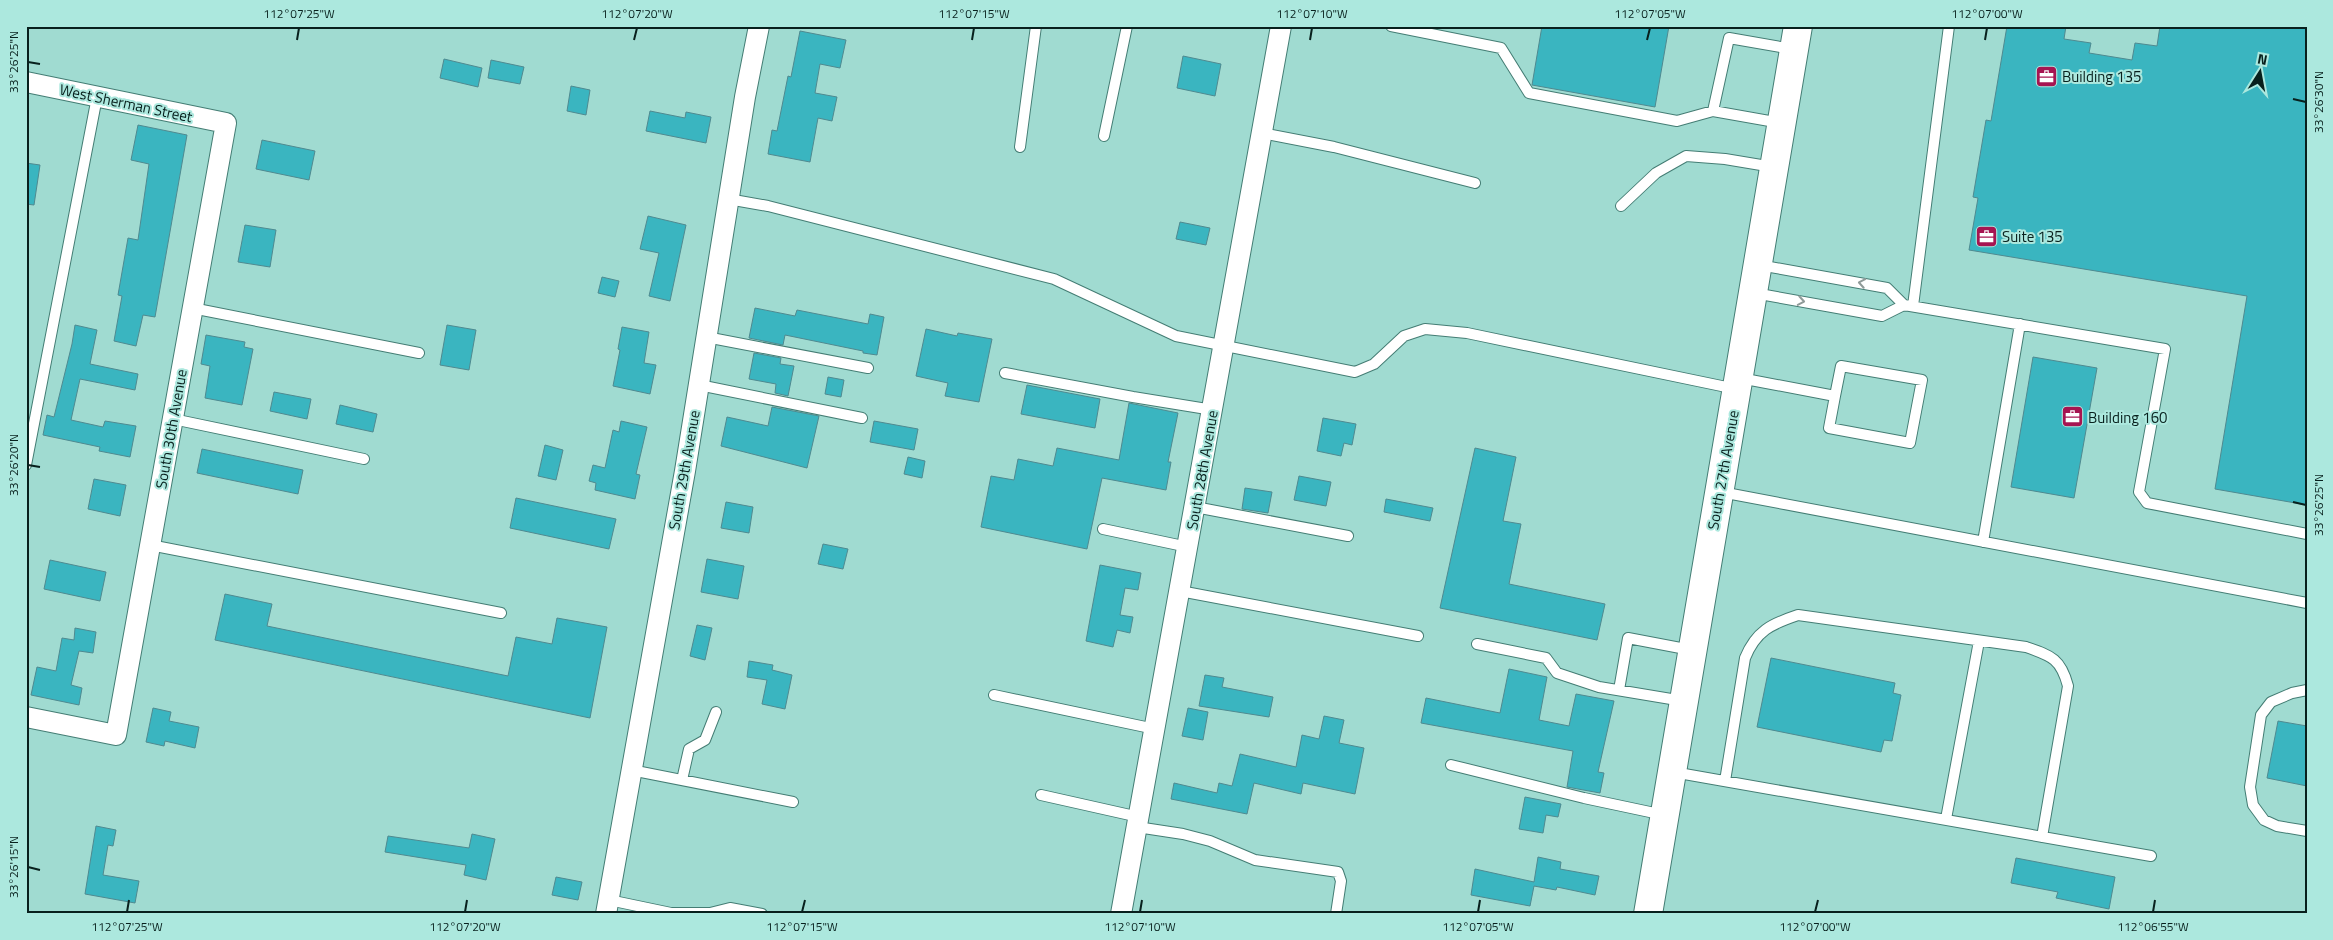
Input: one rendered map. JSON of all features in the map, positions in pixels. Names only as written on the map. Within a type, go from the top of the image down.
[{"type":"main road","name":"South 27th Avenue","points":[[1648,914],[1796,38]]},
{"type":"street","name":"South 29th Avenue","points":[[607,907],[699,385],[728,199],[759,26]]},
{"type":"street","name":"South 28th Avenue","points":[[1121,914],[1281,26]]},
{"type":"street","name":"West Sherman Street","points":[[26,82],[226,124]]},
{"type":"street","name":"South 30th Avenue","points":[[26,717],[116,735],[226,124]]},
{"type":"lane","points":[[1020,147],[1036,26]]},
{"type":"lane","points":[[1104,136],[1127,26]]},
{"type":"lane","points":[[1391,26],[1501,48],[1528,93],[1677,121],[1713,111],[1781,124]]},
{"type":"lane","points":[[1909,306],[1949,26]]},
{"type":"lane","points":[[1713,111],[1729,38],[1796,38]]},
{"type":"lane","points":[[26,464],[97,97]]},
{"type":"lane","points":[[1262,133],[1334,147],[1475,183]]},
{"type":"lane","points":[[1621,206],[1656,173],[1686,156],[1725,159],[1774,167]]},
{"type":"lane","points":[[728,199],[768,206],[1054,279],[1176,336],[1355,372],[1374,364],[1404,336],[1425,329],[1467,333],[1738,383],[1835,396]]},
{"type":"lane","points":[[1758,265],[1887,288],[1909,306]]},
{"type":"lane","points":[[1753,292],[1882,316],[1909,306],[2165,349],[2139,492],[2147,504],[2307,534]]},
{"type":"lane","points":[[192,308],[419,353]]},
{"type":"lane","points":[[1983,542],[2020,324]]},
{"type":"lane","points":[[706,337],[868,368]]},
{"type":"lane","points":[[1841,366],[1922,380],[1910,443],[1829,428],[1835,396],[1841,366]]},
{"type":"lane","points":[[1005,373],[1213,410]]},
{"type":"lane","points":[[699,385],[862,418]]},
{"type":"lane","points":[[173,419],[364,459]]},
{"type":"lane","points":[[1719,492],[2307,603]]},
{"type":"lane","points":[[1195,507],[1348,536]]},
{"type":"lane","points":[[1103,529],[1188,547]]},
{"type":"lane","points":[[150,545],[501,613]]},
{"type":"lane","points":[[1180,591],[1418,636]]},
{"type":"lane","points":[[1725,781],[1745,658],[1752,642],[1776,622],[1798,615],[2035,650],[2053,657],[2064,671],[2068,686],[2042,837]]},
{"type":"lane","points":[[1619,690],[1628,638],[1692,650]]},
{"type":"lane","points":[[1946,819],[1979,641]]},
{"type":"lane","points":[[1477,644],[1546,658],[1557,673],[1599,687],[1684,701]]},
{"type":"lane","points":[[2307,690],[2292,693],[2271,702],[2261,715],[2250,787],[2253,805],[2264,820],[2277,826],[2307,832]]},
{"type":"lane","points":[[994,695],[1155,730]]},
{"type":"lane","points":[[682,780],[689,749],[705,740],[716,712]]},
{"type":"lane","points":[[1451,765],[1584,798],[1665,815]]},
{"type":"lane","points":[[631,770],[793,802]]},
{"type":"lane","points":[[1672,771],[2151,856]]},
{"type":"lane","points":[[1041,795],[1210,841],[1255,860],[1338,872],[1341,881],[1336,914]]},
{"type":"lane","points":[[607,907],[671,913],[710,913],[730,908],[762,914]]},
{"type":"building","points":[[1542,26],[1669,26],[1655,107],[1532,85]]},
{"type":"building","points":[[2007,26],[2066,26],[2064,39],[2091,43],[2089,53],[2132,60],[2135,43],[2157,46],[2160,26],[2307,26],[2307,505],[2215,489],[2247,296],[1969,250],[1978,198],[1973,197],[1986,120],[1991,121]]},
{"type":"building","points":[[800,31],[846,40],[840,68],[820,64],[815,93],[837,97],[832,121],[818,118],[810,162],[768,154],[772,130],[777,131],[788,76],[791,77]]},
{"type":"building","points":[[1183,56],[1221,64],[1215,96],[1177,88]]},
{"type":"building","points":[[444,59],[482,68],[478,87],[440,78]]},
{"type":"building","points":[[491,60],[524,67],[520,84],[488,78]]},
{"type":"building","points":[[571,86],[590,90],[586,115],[567,111]]},
{"type":"building","points":[[650,111],[685,118],[686,112],[711,117],[706,143],[646,131]]},
{"type":"building","points":[[138,125],[187,135],[155,317],[143,315],[136,346],[114,341],[122,296],[118,295],[128,238],[138,240],[149,164],[131,160]]},
{"type":"building","points":[[262,140],[315,151],[309,180],[256,169]]},
{"type":"building","points":[[26,163],[40,165],[34,205],[26,204]]},
{"type":"building","points":[[648,216],[686,225],[670,301],[649,296],[659,253],[640,249]]},
{"type":"building","points":[[1180,222],[1210,228],[1206,245],[1176,239]]},
{"type":"building","points":[[245,225],[276,230],[270,267],[238,262]]},
{"type":"building","points":[[602,277],[619,281],[615,297],[598,293]]},
{"type":"building","points":[[755,308],[795,316],[797,310],[868,324],[870,314],[884,317],[877,355],[785,335],[783,345],[749,338]]},
{"type":"building","points":[[75,325],[97,330],[90,364],[138,374],[135,390],[80,379],[71,420],[103,427],[105,421],[136,426],[130,457],[99,451],[100,447],[43,435],[47,415],[54,417]]},
{"type":"building","points":[[447,325],[476,330],[469,370],[440,365]]},
{"type":"building","points":[[622,327],[649,332],[644,363],[656,365],[650,394],[613,386]]},
{"type":"building","points":[[926,329],[957,336],[958,333],[992,339],[979,402],[945,396],[948,383],[916,376]]},
{"type":"building","points":[[206,335],[245,342],[244,347],[253,349],[242,405],[205,398],[210,366],[201,364]]},
{"type":"building","points":[[754,353],[781,358],[780,364],[794,366],[788,396],[775,393],[776,384],[749,379]]},
{"type":"building","points":[[2033,357],[2097,368],[2074,498],[2011,487]]},
{"type":"building","points":[[828,377],[844,380],[841,397],[825,394]]},
{"type":"building","points":[[1027,385],[1100,399],[1095,428],[1021,414]]},
{"type":"building","points":[[274,392],[311,399],[307,419],[270,411]]},
{"type":"building","points":[[1129,403],[1178,413],[1168,462],[1171,462],[1166,490],[1102,478],[1087,549],[981,527],[991,476],[1014,480],[1018,459],[1053,466],[1057,448],[1119,460]]},
{"type":"building","points":[[340,405],[377,414],[373,432],[336,424]]},
{"type":"building","points":[[772,407],[819,416],[807,468],[721,446],[727,417],[768,426]]},
{"type":"building","points":[[1323,418],[1356,424],[1352,445],[1344,443],[1341,456],[1317,451]]},
{"type":"building","points":[[621,421],[647,427],[636,474],[640,475],[635,499],[595,490],[596,483],[589,481],[593,465],[605,468],[613,430],[619,432]]},
{"type":"building","points":[[874,421],[918,429],[914,450],[870,442]]},
{"type":"building","points":[[545,445],[563,450],[556,480],[538,476]]},
{"type":"building","points":[[1475,448],[1516,457],[1503,521],[1521,524],[1509,584],[1605,604],[1597,640],[1440,608]]},
{"type":"building","points":[[202,449],[303,470],[298,494],[197,473]]},
{"type":"building","points":[[908,457],[925,461],[922,478],[904,474]]},
{"type":"building","points":[[1299,476],[1331,482],[1326,506],[1294,500]]},
{"type":"building","points":[[94,479],[126,485],[120,516],[88,509]]},
{"type":"building","points":[[1245,488],[1272,492],[1268,513],[1242,509]]},
{"type":"building","points":[[516,498],[616,519],[609,549],[510,528]]},
{"type":"building","points":[[1386,499],[1433,508],[1430,521],[1384,512]]},
{"type":"building","points":[[726,502],[753,507],[749,533],[721,528]]},
{"type":"building","points":[[823,544],[848,549],[843,569],[818,564]]},
{"type":"building","points":[[707,559],[744,566],[738,599],[701,592]]},
{"type":"building","points":[[50,560],[106,572],[100,601],[44,589]]},
{"type":"building","points":[[1100,565],[1141,573],[1138,590],[1125,588],[1120,615],[1133,617],[1130,633],[1117,630],[1113,647],[1086,641]]},
{"type":"building","points":[[225,594],[272,604],[267,626],[508,676],[516,637],[552,644],[557,618],[607,627],[590,718],[215,640]]},
{"type":"building","points":[[697,625],[712,628],[705,660],[690,656]]},
{"type":"building","points":[[75,628],[96,632],[93,653],[79,651],[71,685],[82,688],[79,705],[31,695],[37,667],[56,671],[62,638],[74,640]]},
{"type":"building","points":[[1771,658],[1895,683],[1893,693],[1901,695],[1892,741],[1884,740],[1881,752],[1757,727]]},
{"type":"building","points":[[749,661],[773,665],[772,670],[792,675],[785,709],[762,704],[767,680],[747,677]]},
{"type":"building","points":[[1509,669],[1547,677],[1539,720],[1569,726],[1576,694],[1614,701],[1598,772],[1604,773],[1600,793],[1567,787],[1573,751],[1421,723],[1426,698],[1500,713]]},
{"type":"building","points":[[1205,675],[1224,678],[1222,687],[1273,697],[1269,717],[1199,706]]},
{"type":"building","points":[[153,708],[171,712],[169,721],[199,727],[195,748],[165,741],[164,746],[146,742]]},
{"type":"building","points":[[1188,708],[1208,712],[1203,740],[1182,736]]},
{"type":"building","points":[[1324,716],[1344,720],[1339,743],[1364,748],[1355,794],[1303,783],[1301,794],[1254,783],[1247,814],[1171,799],[1174,783],[1217,793],[1219,783],[1232,786],[1240,754],[1296,767],[1302,735],[1319,739]]},
{"type":"building","points":[[2278,721],[2307,726],[2307,786],[2267,778]]},
{"type":"building","points":[[1525,797],[1561,804],[1558,817],[1546,815],[1543,833],[1519,829]]},
{"type":"building","points":[[96,826],[116,830],[113,846],[108,845],[103,875],[139,881],[135,903],[85,894]]},
{"type":"building","points":[[472,834],[495,839],[486,880],[464,875],[466,865],[385,852],[388,836],[469,848]]},
{"type":"building","points":[[1538,857],[1561,862],[1560,869],[1599,876],[1595,895],[1557,887],[1556,890],[1534,886],[1530,906],[1471,895],[1475,869],[1534,882]]},
{"type":"building","points":[[2016,858],[2115,877],[2109,909],[2056,898],[2058,892],[2011,883]]},
{"type":"building","points":[[556,877],[582,882],[578,900],[552,895]]},
{"type":"place","name":"Building 135","points":[[2046,76]]},
{"type":"place","name":"Suite 135","points":[[1986,236]]},
{"type":"place","name":"Building 160","points":[[2072,417]]}]
